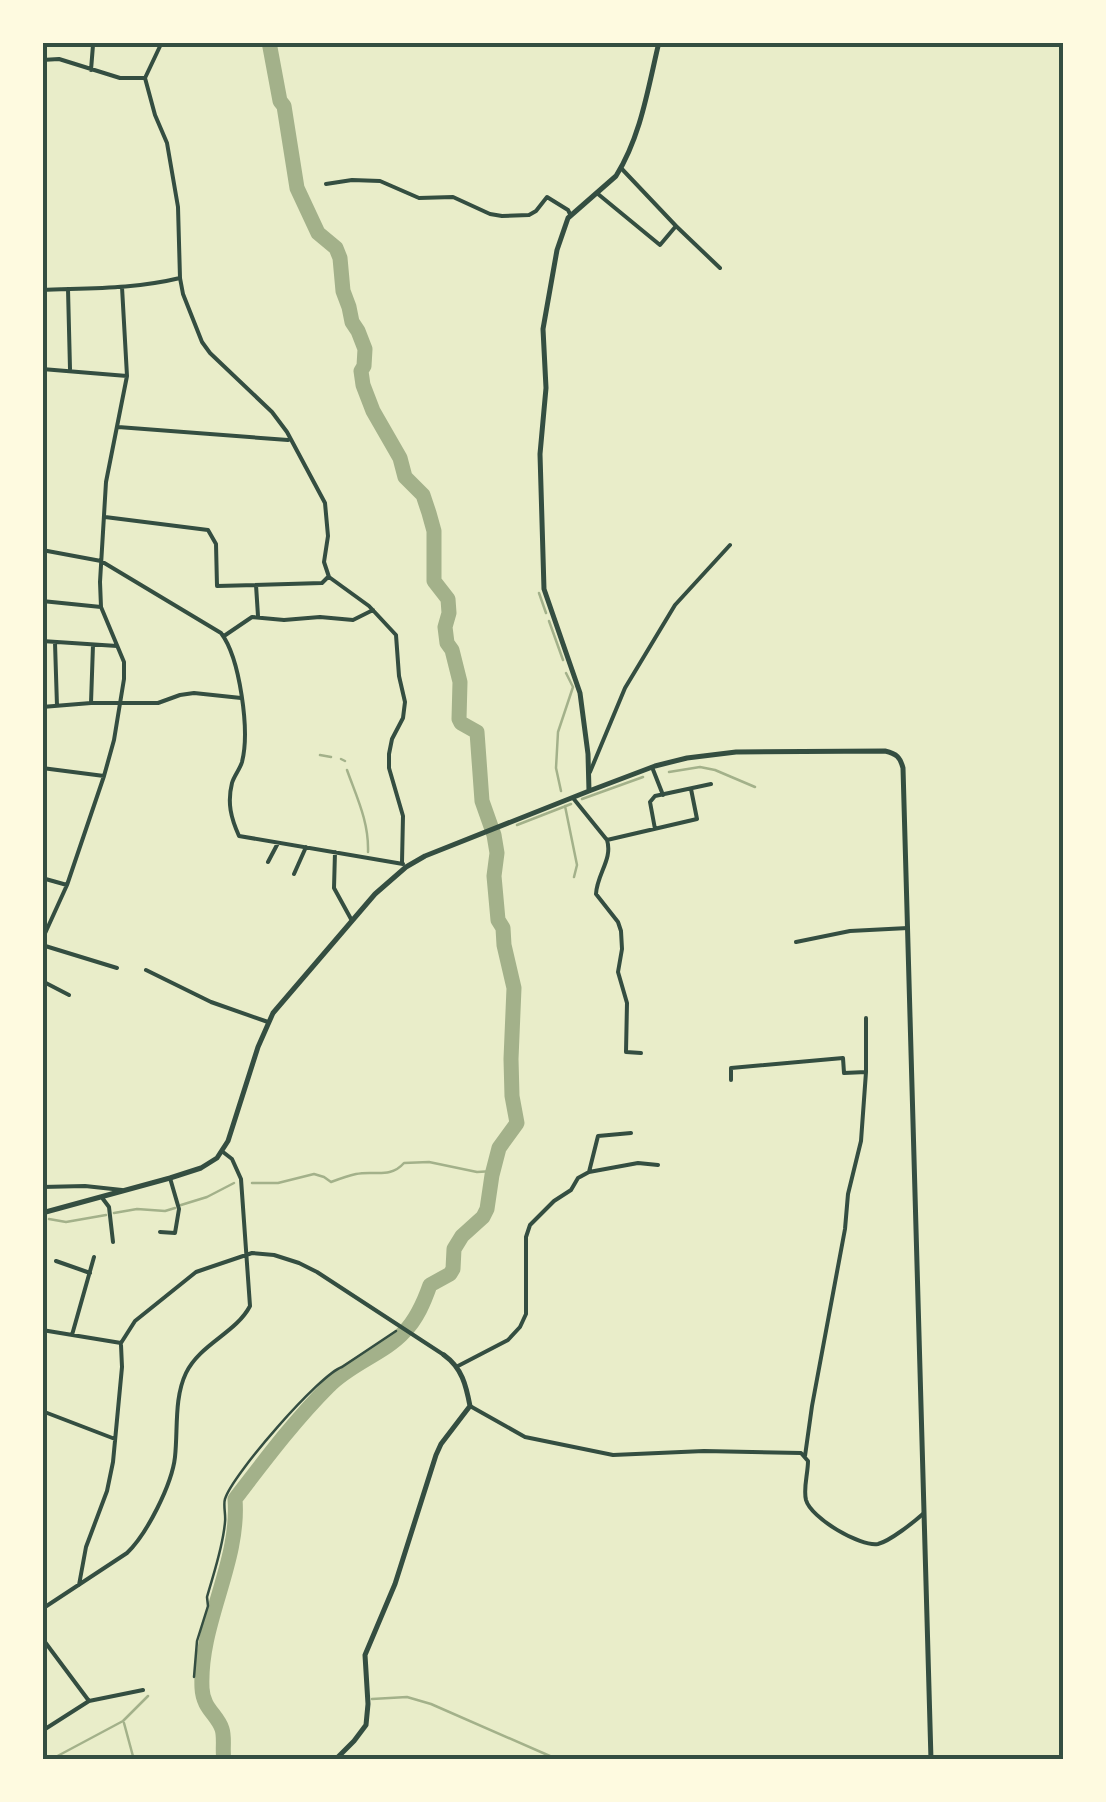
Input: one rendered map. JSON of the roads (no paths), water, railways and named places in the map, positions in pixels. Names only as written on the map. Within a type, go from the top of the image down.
[{"type":"street","points":[[91,70],[93,43],[142,42]]},
{"type":"street","points":[[162,42],[145,78],[166,143],[178,207],[183,294],[202,342],[272,412],[326,503],[328,536],[324,562],[329,577],[373,610],[398,642],[403,718],[389,754],[403,816],[404,865]]},
{"type":"street","points":[[589,790],[580,693],[544,589],[540,454],[546,388],[543,329],[556,250],[570,214],[621,168],[636,137],[659,42]]},
{"type":"street","points":[[42,60],[59,60],[120,78],[145,78]]},
{"type":"street","points":[[621,168],[720,268]]},
{"type":"street","points":[[326,184],[380,181],[419,198],[453,197],[502,216],[529,216],[548,196],[570,214]]},
{"type":"street","points":[[596,193],[660,244],[676,226]]},
{"type":"street","points":[[42,290],[122,287],[180,278]]},
{"type":"street","points":[[117,968],[42,943],[67,885],[104,776],[114,740],[124,662],[101,607],[106,482],[128,376],[122,287]]},
{"type":"street","points":[[68,289],[70,370]]},
{"type":"street","points":[[42,369],[128,376]]},
{"type":"street","points":[[118,426],[290,440]]},
{"type":"street","points":[[105,517],[208,530],[216,544],[217,586],[322,583],[329,577]]},
{"type":"street","points":[[588,776],[625,688],[674,606],[730,545]]},
{"type":"street","points":[[42,550],[101,561],[224,636],[243,698],[242,762],[230,799],[230,817],[239,836]]},
{"type":"street","points":[[256,585],[258,617]]},
{"type":"street","points":[[42,601],[101,607]]},
{"type":"street","points":[[224,636],[252,618],[353,620],[373,610]]},
{"type":"street","points":[[42,641],[117,646]]},
{"type":"street","points":[[55,643],[57,706]]},
{"type":"street","points":[[91,703],[93,645]]},
{"type":"street","points":[[42,706],[158,703],[194,693],[243,698]]},
{"type":"street","points":[[42,1214],[201,1168],[222,1152],[268,1022],[351,919],[404,865],[589,790],[688,758],[736,752],[895,753],[903,768],[931,1760]]},
{"type":"street","points":[[42,768],[104,776]]},
{"type":"street","points":[[652,768],[663,795]]},
{"type":"street","points":[[654,829],[650,802],[655,796],[712,784]]},
{"type":"street","points":[[607,840],[697,819],[692,789]]},
{"type":"street","points":[[572,797],[607,840],[609,856],[596,894],[621,931],[618,972],[627,1003],[626,1052],[641,1053]]},
{"type":"street","points":[[239,836],[404,865]]},
{"type":"street","points":[[233,842],[239,836]]},
{"type":"street","points":[[268,862],[278,843]]},
{"type":"street","points":[[294,874],[306,847]]},
{"type":"street","points":[[335,852],[334,888],[351,919]]},
{"type":"street","points":[[42,878],[67,885]]},
{"type":"street","points":[[796,942],[850,931],[908,928]]},
{"type":"street","points":[[146,970],[211,1002],[268,1022]]},
{"type":"street","points":[[42,981],[69,996]]},
{"type":"street","points":[[866,1018],[861,1141],[848,1194],[812,1406],[805,1456],[806,1498],[820,1519],[868,1544],[884,1542],[914,1524],[924,1512]]},
{"type":"street","points":[[731,1080],[731,1068],[843,1058],[844,1074],[866,1072]]},
{"type":"street","points":[[588,1172],[598,1136],[631,1133]]},
{"type":"street","points":[[42,1609],[136,1545],[173,1467],[178,1398],[184,1376],[250,1306],[241,1179],[232,1159],[222,1152]]},
{"type":"street","points":[[458,1366],[508,1340],[520,1327],[526,1314],[526,1237],[530,1225],[554,1201],[572,1190],[578,1178],[588,1172],[638,1163],[658,1166]]},
{"type":"street","points":[[160,1232],[175,1233],[178,1206],[170,1178]]},
{"type":"street","points":[[42,1187],[128,1191]]},
{"type":"street","points":[[102,1198],[110,1214],[113,1242]]},
{"type":"street","points":[[79,1585],[86,1547],[108,1491],[122,1367],[121,1343],[135,1321],[196,1272],[252,1254],[299,1263],[413,1334],[458,1366],[470,1406],[525,1437],[613,1455],[704,1450],[801,1452],[805,1456]]},
{"type":"street","points":[[72,1335],[94,1258]]},
{"type":"street","points":[[56,1261],[90,1273]]},
{"type":"street","points":[[42,1330],[121,1343]]},
{"type":"street","points":[[335,1760],[366,1725],[365,1654],[394,1584],[436,1455],[470,1406]]},
{"type":"street","points":[[42,1411],[115,1439]]},
{"type":"street","points":[[42,1638],[89,1701]]},
{"type":"street","points":[[42,1730],[89,1701],[143,1690]]},
{"type":"waterway","points":[[224,1760],[222,1729],[203,1695],[203,1664],[232,1546],[235,1499],[316,1399],[337,1378],[409,1327],[430,1285],[450,1274],[454,1249],[487,1209],[499,1148],[517,1123],[511,1059],[514,988],[503,928],[498,920],[494,876],[497,853],[482,801],[477,732],[459,719],[460,682],[445,627],[448,599],[434,581],[434,531],[423,495],[405,477],[400,458],[363,385],[365,349],[343,291],[340,258],[336,248],[318,233],[297,188],[269,42]]},
{"type":"waterway","points":[[539,593],[546,613]]},
{"type":"waterway","points":[[549,621],[563,660]]},
{"type":"waterway","points":[[561,791],[556,768],[558,732],[573,687],[566,673]]},
{"type":"waterway","points":[[320,755],[331,757]]},
{"type":"waterway","points":[[341,759],[345,761]]},
{"type":"waterway","points":[[669,772],[700,767],[755,787]]},
{"type":"waterway","points":[[347,770],[364,820],[368,852]]},
{"type":"waterway","points":[[582,799],[643,777]]},
{"type":"waterway","points":[[517,825],[571,804]]},
{"type":"waterway","points":[[565,806],[577,865],[574,877]]},
{"type":"waterway","points":[[252,1183],[278,1183],[314,1174],[331,1182],[356,1174],[387,1172],[404,1163],[429,1162],[477,1172],[494,1171]]},
{"type":"waterway","points":[[181,1205],[234,1183]]},
{"type":"waterway","points":[[114,1213],[175,1208]]},
{"type":"waterway","points":[[49,1219],[66,1222],[106,1215]]},
{"type":"waterway","points":[[50,1760],[123,1721],[148,1696]]},
{"type":"waterway","points":[[372,1699],[407,1697],[431,1704],[559,1760]]},
{"type":"waterway","points":[[124,1723],[134,1760]]}]
